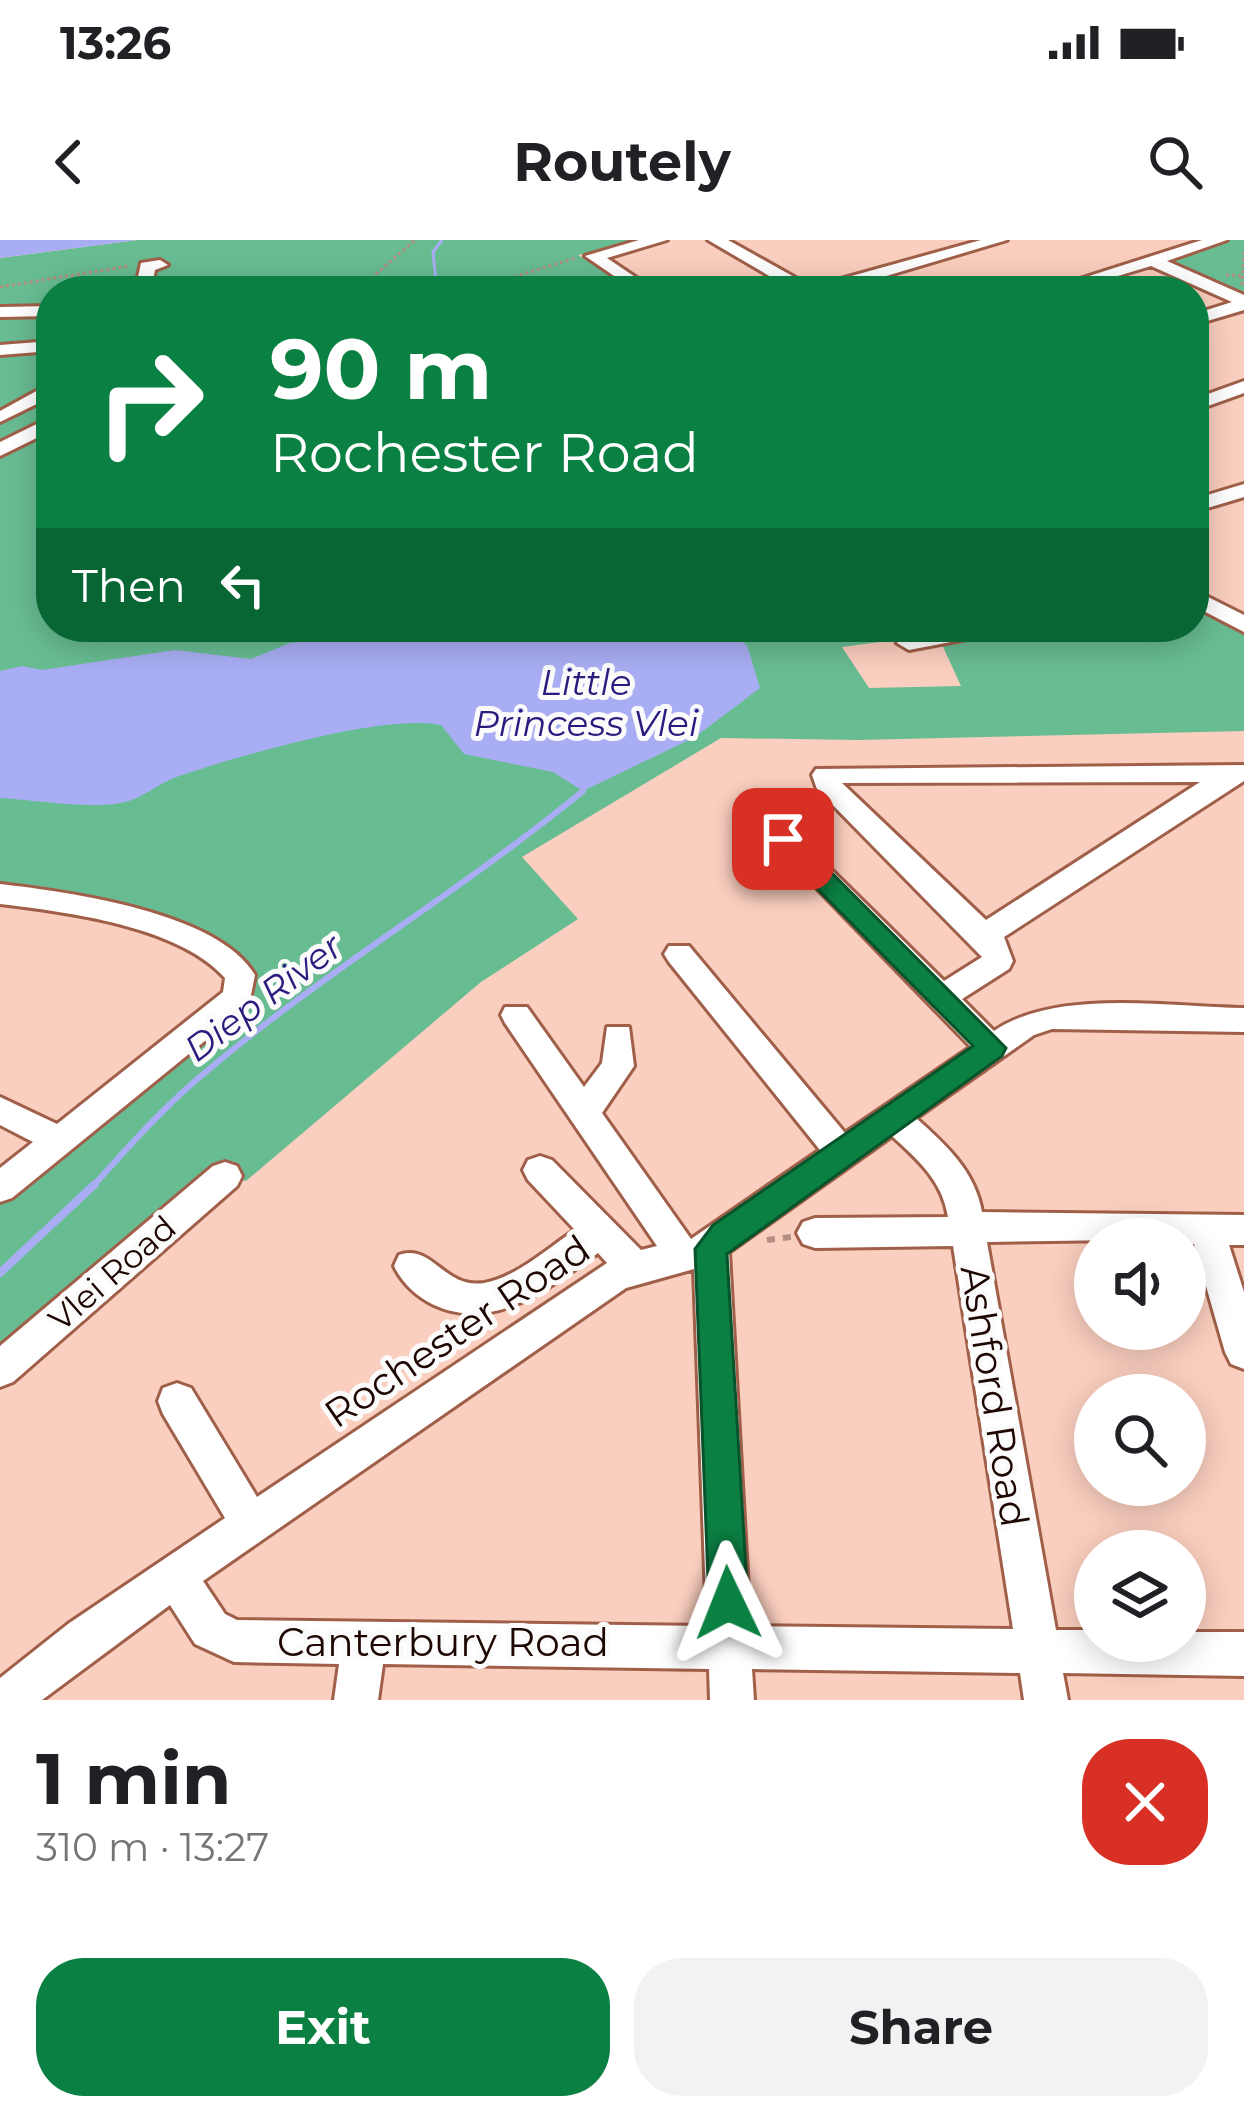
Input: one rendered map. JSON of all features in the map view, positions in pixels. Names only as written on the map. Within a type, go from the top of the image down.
[{"type":"street","points":[[592,256],[659,240]]},
{"type":"street","points":[[716,240],[780,276]]},
{"type":"street","points":[[871,276],[999,240]]},
{"type":"street","points":[[1099,276],[1219,240]]},
{"type":"street","points":[[592,256],[624,276]]},
{"type":"street","points":[[1152,260],[1187,276]]},
{"type":"street","points":[[147,276],[151,261]]},
{"type":"street","points":[[1209,286],[1244,302]]},
{"type":"street","points":[[1209,315],[1244,302]]},
{"type":"street","points":[[0,313],[36,312]]},
{"type":"street","points":[[0,350],[36,347]]},
{"type":"street","points":[[1209,400],[1244,387]]},
{"type":"street","points":[[3,417],[36,398]]},
{"type":"street","points":[[0,451],[36,431]]},
{"type":"street","points":[[1209,501],[1244,490]]},
{"type":"street","points":[[1209,604],[1242,621]]},
{"type":"street","points":[[909,643],[914,642]]},
{"type":"street","points":[[1175,773],[1190,785],[1194,798]]},
{"type":"street","points":[[941,998],[998,961],[987,934],[826,783],[825,775],[1238,773]]},
{"type":"street","points":[[987,934],[1238,773]]},
{"type":"street","points":[[783,839],[992,1048]]},
{"type":"street","points":[[0,895],[92,907],[142,922],[223,956],[241,970],[244,979],[238,998],[0,1187]]},
{"type":"street","points":[[679,954],[842,1153]]},
{"type":"street","points":[[516,1015],[584,1112],[697,1253],[732,1700]]},
{"type":"street","name":"Rochester Road","points":[[7,1700],[43,1685],[83,1639],[633,1266],[697,1253],[992,1048],[1050,1017],[1244,1020]]},
{"type":"street","points":[[584,1112],[618,1066],[619,1035]]},
{"type":"street","points":[[0,1110],[58,1140]]},
{"type":"street","name":"Ashford Road","points":[[893,1118],[950,1172],[962,1196],[1046,1700]]},
{"type":"street","points":[[540,1170],[633,1266]]},
{"type":"street","name":"Vlei Road","points":[[0,1370],[224,1176]]},
{"type":"street","points":[[815,1233],[940,1234],[967,1227],[1226,1230],[1244,1352]]},
{"type":"street","points":[[412,1266],[431,1289],[450,1298],[483,1302],[600,1232]]},
{"type":"street","points":[[177,1401],[252,1526]]},
{"type":"street","name":"Canterbury Road","points":[[176,1577],[202,1619],[234,1641],[1244,1654]]},
{"type":"street","points":[[356,1700],[364,1642]]},
{"type":"path","points":[[374,276],[415,240]]},
{"type":"path","points":[[1244,252],[1239,275],[1244,291]]},
{"type":"path","points":[[521,276],[558,260],[592,256]]},
{"type":"path","points":[[64,276],[151,261]]},
{"type":"path","points":[[0,287],[36,281]]},
{"type":"path","points":[[761,1241],[815,1233]]},
{"type":"green space","points":[[137,240],[648,240],[578,255],[614,276],[36,276],[36,642],[880,642],[842,647],[869,688],[961,686],[941,642],[1209,642],[1209,611],[1244,631],[1244,731],[858,740],[721,738],[522,857],[578,919],[481,982],[246,1181],[224,1176],[0,1370],[0,1199],[244,979],[142,922],[0,895],[0,258]]},
{"type":"green space","points":[[1228,240],[1244,240],[1244,298],[1209,281],[1209,276],[1198,276],[1167,261]]},
{"type":"water","points":[[0,240],[137,240],[0,258]]},
{"type":"water","name":"Little Princess Vlei","points":[[742,642],[760,688],[695,737],[583,791],[553,772],[464,754],[441,725],[416,723],[349,731],[273,748],[179,776],[121,803],[77,805],[0,798],[0,671],[22,666],[42,670],[175,650],[251,659],[290,643]]},
{"type":"waterway","points":[[435,276],[433,252],[442,240]]},
{"type":"waterway","points":[[93,1185],[167,1107],[241,1043],[535,829],[583,791],[583,786]]},
{"type":"waterway","name":"Diep River","points":[[0,1273],[93,1185]]},
{"type":"route","points":[[728,1603],[711,1249],[724,1235],[992,1048],[783,839]]}]
